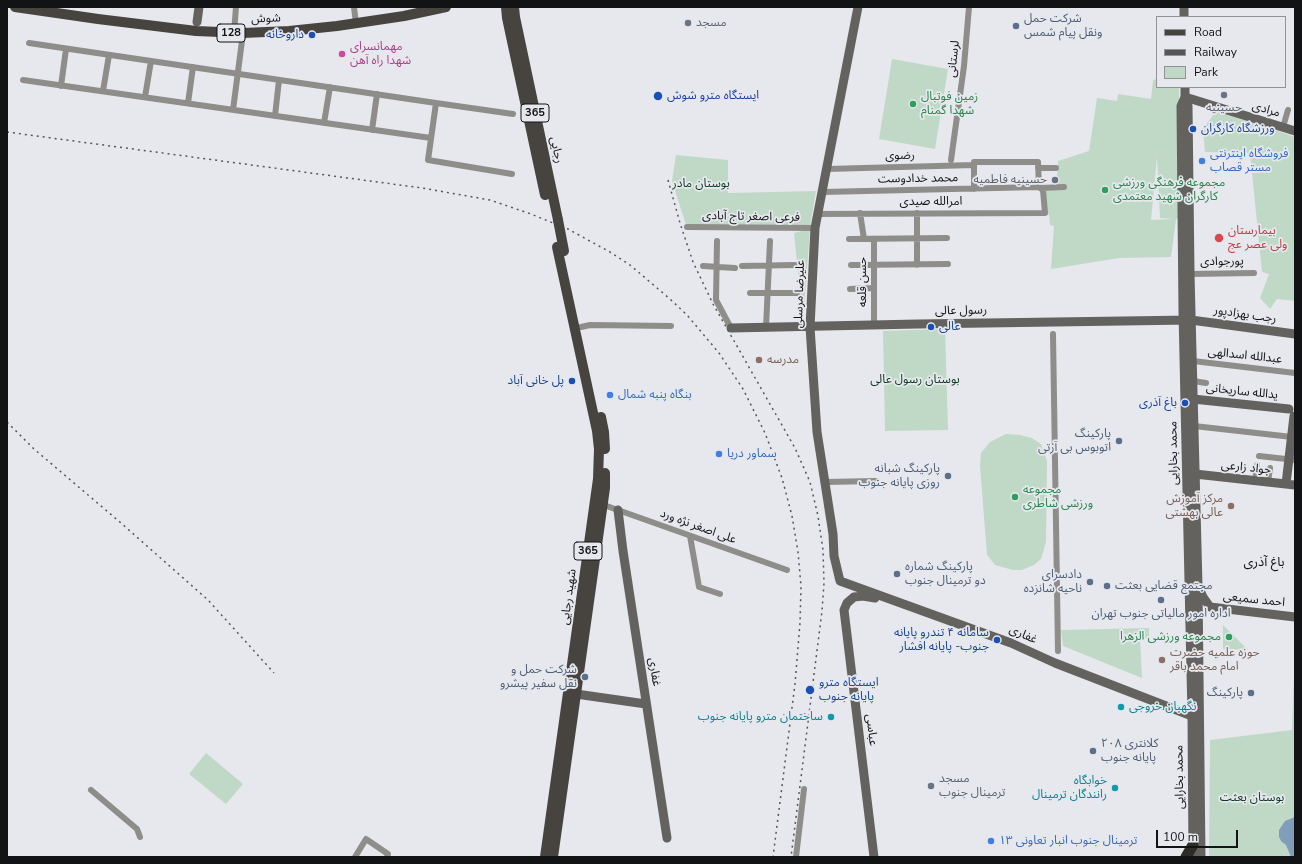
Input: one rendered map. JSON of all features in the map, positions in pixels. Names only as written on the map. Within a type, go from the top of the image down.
[{"type":"highway","points":[[1186,857],[1193,845]]},
{"type":"main road","name":"شوش","points":[[15,7],[196,31],[239,33],[289,31],[356,24],[446,7]]},
{"type":"main road","name":"365","points":[[500,7],[507,18]]},
{"type":"main road","name":"365","points":[[506,7],[507,18]]},
{"type":"main road","name":"رجایی","points":[[514,7],[560,249]]},
{"type":"main road","name":"رجایی","points":[[507,18],[554,218]]},
{"type":"main road","name":"شهید رجایی","points":[[545,857],[599,503],[604,488],[605,456],[604,432],[581,327],[560,249]]},
{"type":"main road","name":"شهید رجایی","points":[[553,857],[576,694],[599,503],[597,431],[560,249]]},
{"type":"street","points":[[197,22],[199,7]]},
{"type":"street","points":[[233,110],[239,74],[239,33],[236,7]]},
{"type":"street","points":[[354,7],[356,24]]},
{"type":"street","name":"علیرضا مرسلی","points":[[842,583],[838,577],[834,556],[833,534],[817,432],[810,327],[817,214],[858,7]]},
{"type":"street","name":"لرستانی","points":[[951,160],[964,66],[968,7]]},
{"type":"street","points":[[29,43],[513,114]]},
{"type":"street","points":[[61,86],[66,49]]},
{"type":"street","points":[[103,91],[109,55]]},
{"type":"street","points":[[145,97],[151,61]]},
{"type":"street","points":[[188,103],[193,67]]},
{"type":"street","points":[[23,80],[431,138]]},
{"type":"street","points":[[275,116],[279,80]]},
{"type":"street","points":[[324,123],[330,87]]},
{"type":"street","name":"محمد بخارایی","points":[[1185,88],[1185,97],[1188,106],[1186,255],[1191,474],[1193,857]]},
{"type":"street","points":[[372,130],[377,94]]},
{"type":"street","name":"مرادی","points":[[1185,97],[1295,131]]},
{"type":"street","points":[[436,103],[428,160],[512,174]]},
{"type":"street","points":[[1283,127],[1288,110]]},
{"type":"street","name":"رضوی","points":[[827,169],[974,165],[974,162],[1038,165]]},
{"type":"street","points":[[974,165],[974,188]]},
{"type":"street","points":[[1040,188],[1038,165],[1056,168]]},
{"type":"street","name":"محمد خدادوست","points":[[822,192],[1064,187]]},
{"type":"street","name":"امرالله صیدی","points":[[817,214],[1045,213],[1043,190],[1040,188]]},
{"type":"street","points":[[860,213],[864,239]]},
{"type":"street","points":[[916,213],[917,265]]},
{"type":"street","name":"فرعی اصغر تاج آبادی","points":[[687,227],[815,228]]},
{"type":"street","points":[[849,239],[946,238]]},
{"type":"street","name":"حسن قلعه","points":[[874,239],[874,325]]},
{"type":"street","points":[[717,241],[716,300],[731,328]]},
{"type":"street","points":[[766,328],[770,241]]},
{"type":"street","name":"محمد بخارایی","points":[[1186,255],[1190,274],[1187,320],[1193,381],[1194,426],[1191,474],[1198,586],[1201,857]]},
{"type":"street","points":[[851,265],[948,264]]},
{"type":"street","points":[[742,266],[795,265]]},
{"type":"street","points":[[703,266],[735,268]]},
{"type":"street","name":"پورجوادی","points":[[1190,274],[1254,273]]},
{"type":"street","points":[[850,289],[874,288]]},
{"type":"street","points":[[750,293],[797,293]]},
{"type":"street","name":"رسول عالی","points":[[731,328],[1187,320]]},
{"type":"street","name":"رجب بهزادپور","points":[[1187,320],[1295,334]]},
{"type":"street","points":[[581,327],[590,325],[671,326]]},
{"type":"street","points":[[1053,334],[1058,651]]},
{"type":"street","name":"عبدالله اسدالهی","points":[[1192,361],[1295,373]]},
{"type":"street","points":[[1193,381],[1206,383]]},
{"type":"street","name":"یدالله ساریخانی","points":[[1193,399],[1293,411]]},
{"type":"street","points":[[1290,484],[1293,411]]},
{"type":"street","points":[[1194,426],[1293,437]]},
{"type":"street","points":[[1259,456],[1292,459]]},
{"type":"street","points":[[1255,481],[1256,465]]},
{"type":"street","points":[[1268,482],[1270,468]]},
{"type":"street","name":"جواد زارعی","points":[[1191,474],[1290,484]]},
{"type":"street","points":[[825,482],[876,481]]},
{"type":"street","name":"علی اصغر نژه ورد","points":[[599,503],[787,570]]},
{"type":"street","name":"غفاری","points":[[618,510],[624,559],[667,838]]},
{"type":"street","points":[[690,536],[699,588],[720,594]]},
{"type":"street","name":"غفاری","points":[[842,583],[1011,643],[1055,663],[1192,716]]},
{"type":"street","name":"احمد سمیعی","points":[[1198,586],[1210,607],[1295,617]]},
{"type":"street","name":"عباسی","points":[[874,857],[844,610],[845,605],[849,600],[863,596],[912,607]]},
{"type":"street","points":[[576,694],[646,704]]},
{"type":"street","points":[[1192,716],[1200,708]]},
{"type":"street","points":[[796,857],[804,789]]},
{"type":"street","points":[[92,790],[137,829],[140,837]]},
{"type":"street","points":[[355,857],[366,839],[388,854],[387,857]]},
{"type":"green space","name":"زمین فوتبال شهدا گمنام","points":[[892,59],[948,69],[935,149],[879,139]]},
{"type":"green space","name":"مجموعه فرهنگی ورزشی کارگران شهید معتمدی","points":[[1156,79],[1156,88],[1179,88],[1179,218],[1176,219],[1171,257],[1119,258],[1051,269],[1054,226],[1050,225],[1049,214],[1047,214],[1045,190],[1056,190],[1058,161],[1089,151],[1097,98],[1117,101],[1118,94],[1151,99],[1153,80]],"holes":[[[1157,157],[1160,218],[1175,219],[1151,220]]]},
{"type":"green space","points":[[1217,110],[1295,137],[1295,301],[1277,299],[1270,309],[1260,298],[1269,274],[1262,272],[1250,153],[1205,152],[1203,129]]},
{"type":"green space","name":"بوستان مادر","points":[[676,155],[728,160],[728,193],[816,191],[810,226],[686,225],[672,181]]},
{"type":"green space","points":[[810,229],[803,321],[794,233]]},
{"type":"green space","name":"بوستان رسول عالی","points":[[945,329],[948,430],[885,431],[883,331]]},
{"type":"green space","name":"مجموعه ورزشی شاطری","points":[[1006,434],[1032,438],[1041,444],[1047,461],[1046,542],[1041,559],[1034,565],[1022,570],[1013,570],[995,565],[987,555],[980,466],[981,453],[990,442]]},
{"type":"green space","name":"مجموعه ورزشی الزهرا","points":[[1223,625],[1248,650],[1223,649]]},
{"type":"green space","points":[[1149,628],[1149,637],[1140,639],[1142,678],[1063,646],[1061,630]]},
{"type":"green space","name":"بوستان بعثت","points":[[1295,649],[1295,857],[1209,857],[1210,740],[1292,730]]},
{"type":"green space","points":[[206,753],[243,784],[226,804],[189,774]]},
{"type":"water","points":[[1295,817],[1295,857],[1291,857],[1286,845],[1279,837],[1279,830],[1285,821]]},
{"type":"railway","points":[[7,132],[422,188],[490,200],[568,229],[610,252],[630,265],[687,315],[719,353],[743,389],[765,433],[782,478],[792,516],[798,552],[801,586],[800,623],[795,684],[773,857]]},
{"type":"railway","points":[[668,180],[693,262],[713,304],[795,448],[810,482],[818,516],[823,550],[824,583],[822,611],[791,857]]},
{"type":"railway","points":[[7,422],[34,449],[208,600],[274,673]]},
{"type":"place","name":"مسجد","points":[[688,23]]},
{"type":"place","name":"شرکت حمل ونقل پیام شمس","points":[[1016,26]]},
{"type":"place","name":"داروخانه","points":[[312,35]]},
{"type":"place","name":"مهمانسرای شهدا راه آهن","points":[[342,54]]},
{"type":"place","name":"حسینیه","points":[[1224,95]]},
{"type":"place","name":"ایستگاه مترو شوش","points":[[658,96]]},
{"type":"place","name":"زمین فوتبال شهدا گمنام","points":[[913,104]]},
{"type":"place","name":"ورزشگاه کارگران","points":[[1193,129]]},
{"type":"place","name":"فروشگاه اینترنتی مستر قصاب","points":[[1202,161]]},
{"type":"place","name":"حسینیه فاطمیه","points":[[1055,180]]},
{"type":"place","name":"مجموعه فرهنگی ورزشی کارگران شهید معتمدی","points":[[1105,190]]},
{"type":"place","name":"بیمارستان ولی عصر عج","points":[[1219,238]]},
{"type":"place","name":"عالی","points":[[931,327]]},
{"type":"place","name":"مدرسه","points":[[759,360]]},
{"type":"place","name":"پل خانی آباد","points":[[572,381]]},
{"type":"place","name":"بنگاه پنبه شمال","points":[[610,395]]},
{"type":"place","name":"باغ آذری","points":[[1185,403]]},
{"type":"place","name":"پارکینگ اتوبوس بی آرتی","points":[[1119,441]]},
{"type":"place","name":"سماور دریا","points":[[719,454]]},
{"type":"place","name":"پارکینگ شبانه روزی پایانه جنوب","points":[[948,476]]},
{"type":"place","name":"مجموعه ورزشی شاطری","points":[[1015,497]]},
{"type":"place","name":"مرکز آموزش عالی بهشتی","points":[[1231,506]]},
{"type":"place","name":"پارکینگ شماره دو ترمینال جنوب","points":[[897,574]]},
{"type":"place","name":"دادسرای ناحیه شانزده","points":[[1090,582]]},
{"type":"place","name":"مجتمع قضایی بعثت","points":[[1107,586]]},
{"type":"place","name":"اداره امور مالیاتی جنوب تهران","points":[[1161,600]]},
{"type":"place","name":"مجموعه ورزشی الزهرا","points":[[1229,637]]},
{"type":"place","name":"سامانه ۴ تندرو پایانه جنوب- پایانه افشار","points":[[997,640]]},
{"type":"place","name":"حوزه علمیه حضرت امام محمد باقر","points":[[1162,660]]},
{"type":"place","name":"شرکت حمل و نقل سفیر پیشرو","points":[[585,677]]},
{"type":"place","name":"ایستگاه مترو پایانه جنوب","points":[[810,690]]},
{"type":"place","name":"پارکینگ","points":[[1251,693]]},
{"type":"place","name":"نگهبان خروجی","points":[[1121,707]]},
{"type":"place","name":"ساختمان مترو پایانه جنوب","points":[[831,717]]},
{"type":"place","name":"کلانتری ۲۰۸ پایانه جنوب","points":[[1093,751]]},
{"type":"place","name":"مسجد ترمینال جنوب","points":[[931,786]]},
{"type":"place","name":"خوابگاه رانندگان ترمینال","points":[[1115,788]]},
{"type":"place","name":"ترمینال جنوب انبار تعاونی ۱۳","points":[[991,841]]},
{"type":"district","name":"باغ آذری","points":[[1264,563]]}]
